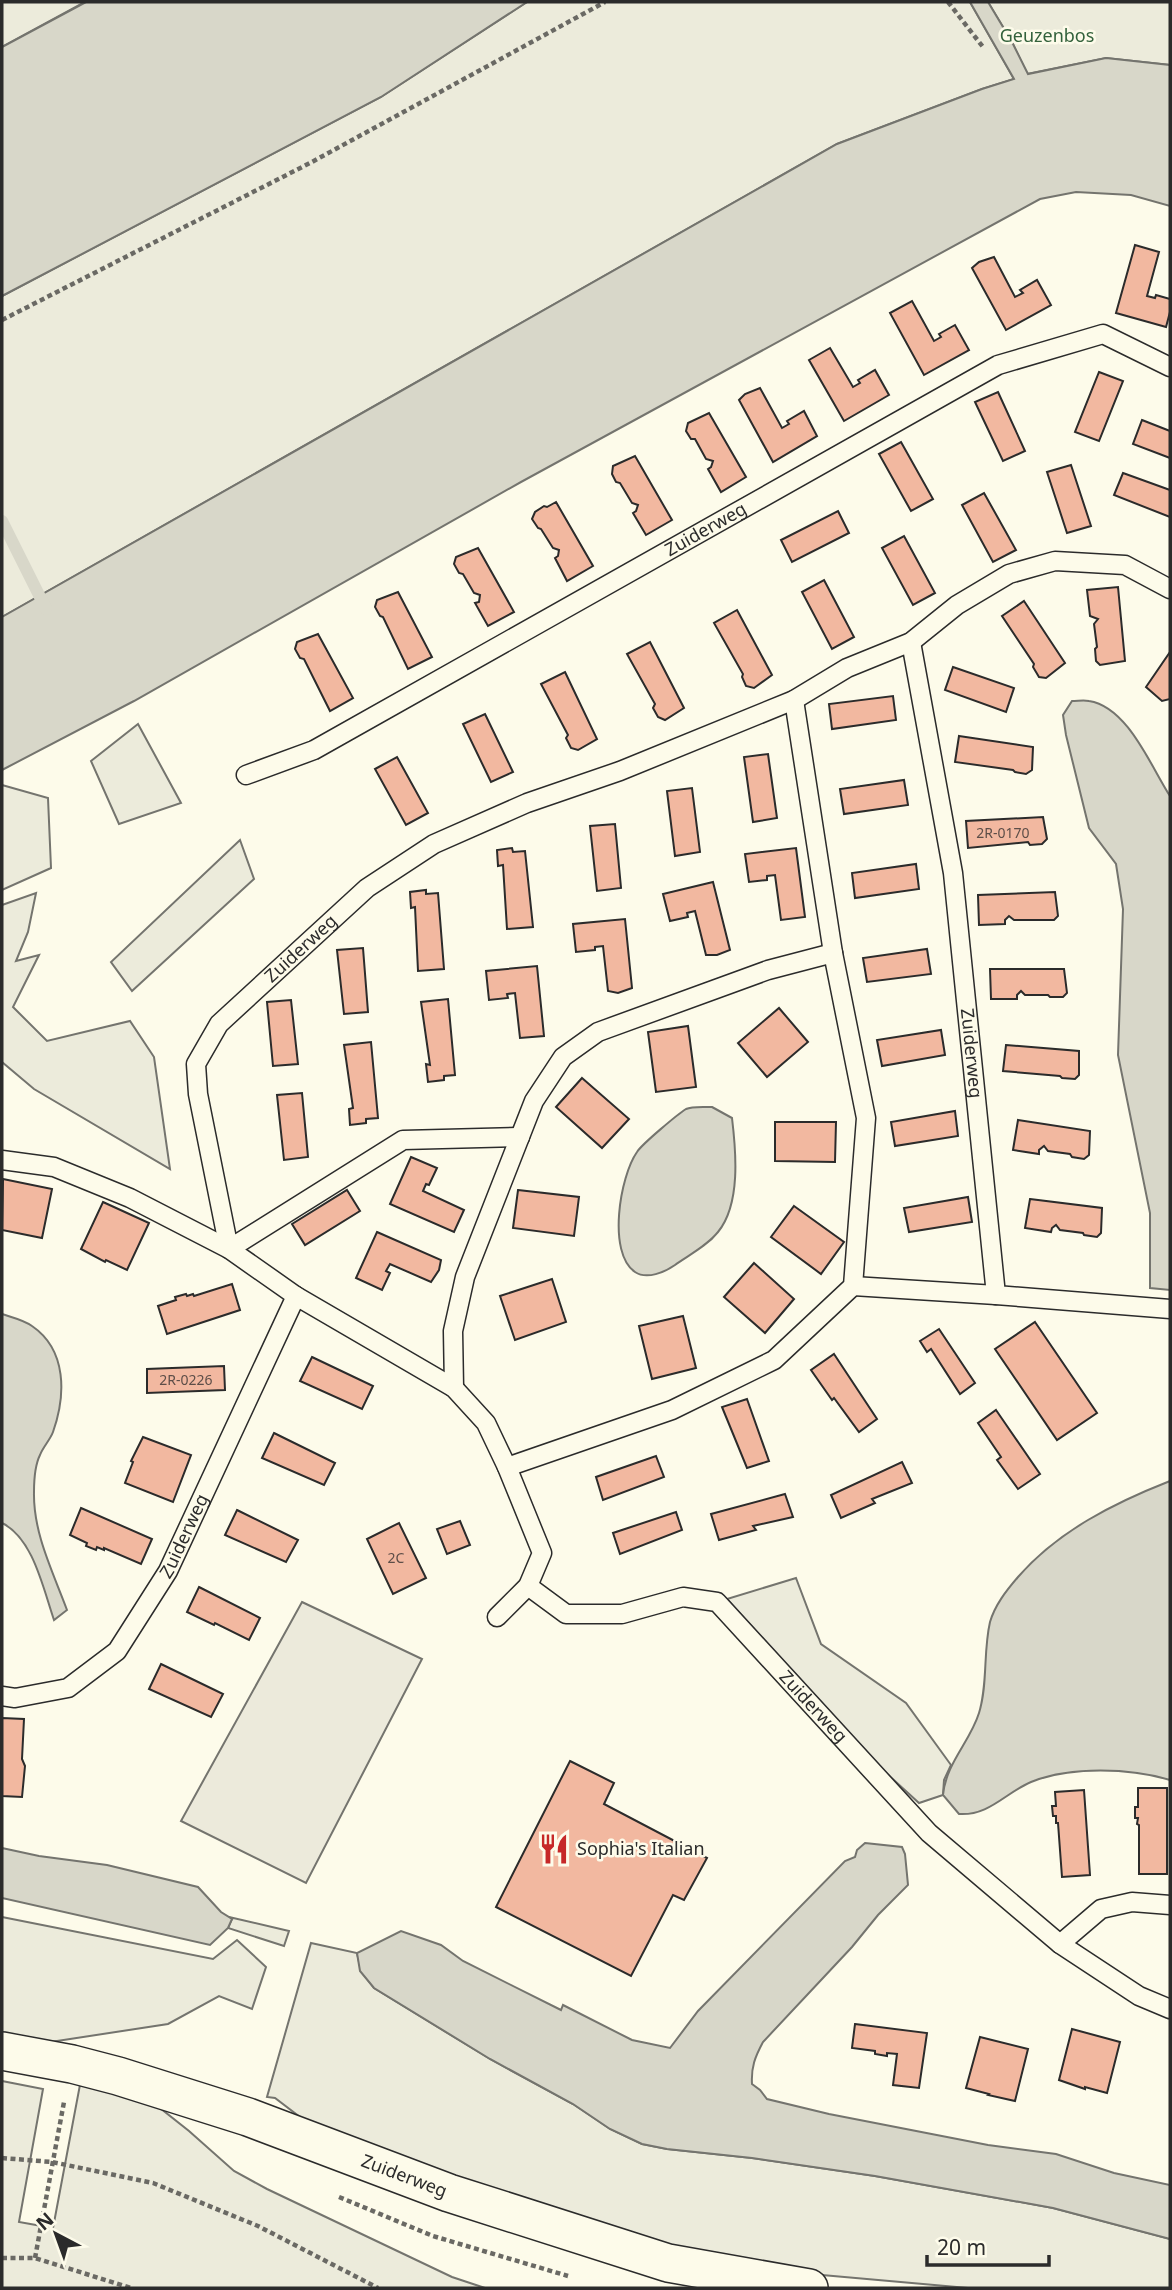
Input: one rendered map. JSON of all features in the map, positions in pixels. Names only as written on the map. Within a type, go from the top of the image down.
[{"type":"street","name":"Zuiderweg","points":[[2,2051],[118,2076],[248,2117],[449,2193],[668,2263],[809,2288]]},
{"type":"lane","name":"Zuiderweg","points":[[246,775],[314,750],[998,365],[1104,334],[1170,368]]},
{"type":"lane","name":"Zuiderweg","points":[[229,1249],[198,1094],[196,1064],[219,1024],[367,888],[434,844],[527,803],[620,771],[794,700],[847,668],[911,642],[957,605],[1009,574],[1055,561],[1125,565],[1170,589]]},
{"type":"lane","name":"Zuiderweg","points":[[911,642],[953,873],[996,1295]]},
{"type":"lane","points":[[507,1466],[672,1410],[774,1360],[853,1286],[866,1118],[833,953],[794,700]]},
{"type":"lane","points":[[454,1388],[453,1331],[465,1278],[534,1101],[563,1057],[598,1032],[768,970],[833,953]]},
{"type":"lane","points":[[229,1249],[403,1140],[520,1137]]},
{"type":"lane","points":[[2,1160],[54,1167],[130,1198],[229,1249],[296,1296],[454,1388],[486,1423],[507,1466],[542,1553],[528,1586],[497,1618]]},
{"type":"lane","points":[[853,1286],[1170,1309]]},
{"type":"lane","name":"Zuiderweg","points":[[2,1696],[15,1698],[68,1688],[117,1651],[168,1571],[296,1296]]},
{"type":"lane","name":"Zuiderweg","points":[[528,1586],[566,1614],[622,1615],[683,1597],[717,1602],[929,1833],[1060,1944],[1139,1996],[1170,2009]]},
{"type":"lane","points":[[1060,1944],[1101,1909],[1132,1902],[1170,1905]]},
{"type":"path","points":[[2,320],[310,163],[605,2]]},
{"type":"path","points":[[947,2],[983,47]]},
{"type":"path","points":[[35,2259],[72,2064]]},
{"type":"path","points":[[2,2158],[52,2162],[153,2183],[258,2226],[378,2288]]},
{"type":"path","points":[[2,2258],[35,2259],[131,2288]]},
{"type":"green space","points":[[2,2],[85,2],[2,47]]},
{"type":"green space","points":[[527,2],[970,2],[1014,79],[837,144],[2,617],[2,296],[381,97]]},
{"type":"green space","name":"Geuzenbos","points":[[988,2],[1170,2],[1170,65],[1106,58],[1027,74]]},
{"type":"green space","points":[[138,724],[181,803],[119,824],[91,761]]},
{"type":"green space","points":[[2,785],[48,798],[51,868],[2,890]]},
{"type":"green space","points":[[240,840],[254,879],[132,991],[111,962]]},
{"type":"green space","points":[[36,893],[28,932],[16,961],[39,955],[13,1007],[47,1041],[130,1021],[154,1057],[170,1169],[34,1089],[2,1062],[2,905]]},
{"type":"green space","points":[[796,1578],[821,1644],[906,1703],[951,1765],[944,1780],[943,1795],[919,1803],[873,1761],[727,1599]]},
{"type":"green space","points":[[2,1917],[213,1959],[237,1940],[266,1967],[252,2009],[219,1996],[168,2024],[44,2043],[2,2038]]},
{"type":"green space","points":[[229,1917],[289,1931],[284,1946],[228,1928],[232,1919]]},
{"type":"green space","points":[[311,1943],[357,1953],[361,1971],[374,1988],[490,2059],[573,2104],[610,2129],[642,2144],[875,2176],[1053,2208],[1170,2239],[1170,2288],[968,2288],[777,2271],[643,2244],[304,2120],[275,2098],[267,2097]]},
{"type":"green space","points":[[82,2074],[151,2101],[234,2171],[267,2189],[452,2277],[485,2288],[2,2288],[2,2081],[43,2089],[19,2222],[53,2228]]},
{"type":"shaded area","points":[[86,2],[527,2],[381,97],[2,296],[2,47]]},
{"type":"shaded area","points":[[970,2],[988,2],[1028,74],[1106,58],[1170,65],[1170,206],[1131,195],[1076,192],[1040,199],[521,482],[134,701],[2,770],[2,617],[837,144],[1014,79]]},
{"type":"shaded area","points":[[1072,701],[1089,701],[1115,714],[1137,740],[1170,796],[1170,1290],[1150,1288],[1150,1213],[1118,1055],[1123,909],[1116,864],[1089,828],[1066,735],[1063,715]]},
{"type":"shaded area","points":[[712,1107],[732,1118],[735,1146],[734,1192],[725,1220],[709,1242],[671,1268],[656,1274],[635,1272],[626,1262],[619,1232],[622,1196],[631,1163],[646,1143],[686,1109]]},
{"type":"shaded area","points":[[2,1314],[29,1324],[43,1336],[52,1347],[60,1374],[57,1418],[52,1435],[38,1459],[34,1488],[40,1537],[67,1610],[54,1620],[36,1565],[22,1540],[2,1523]]},
{"type":"shaded area","points":[[1170,1481],[1170,1780],[1119,1771],[1064,1773],[1031,1782],[988,1808],[970,1814],[959,1814],[943,1795],[945,1783],[979,1713],[984,1691],[990,1622],[1001,1598],[1034,1561],[1069,1532],[1108,1509]]},
{"type":"shaded area","points":[[302,1602],[422,1659],[306,1883],[181,1821]]},
{"type":"shaded area","points":[[865,1843],[902,1847],[908,1885],[763,2042],[754,2062],[752,2084],[767,2099],[829,2114],[988,2145],[1056,2154],[1114,2173],[1170,2185],[1170,2239],[1053,2208],[875,2176],[642,2144],[610,2129],[573,2104],[490,2059],[374,1988],[360,1971],[357,1953],[401,1931],[441,1945],[463,1961],[561,2010],[563,2005],[632,2040],[670,2048],[698,2011],[845,1861],[855,1857],[857,1850]]},
{"type":"shaded area","points":[[2,1848],[107,1865],[198,1887],[221,1912],[232,1919],[228,1928],[210,1945],[2,1898]]},
{"type":"building","points":[[1135,245],[1159,252],[1147,296],[1155,298],[1156,295],[1170,299],[1166,327],[1116,313]]},
{"type":"building","points":[[994,257],[1015,297],[1023,293],[1020,290],[1037,280],[1051,305],[1006,330],[972,268],[979,262]]},
{"type":"building","points":[[912,301],[934,341],[941,337],[939,334],[955,325],[969,350],[924,375],[890,313]]},
{"type":"building","points":[[830,348],[853,387],[860,383],[858,380],[875,370],[889,395],[844,421],[809,360]]},
{"type":"building","points":[[1099,372],[1123,381],[1099,441],[1075,432]]},
{"type":"building","points":[[760,388],[782,428],[789,424],[787,421],[804,411],[817,436],[773,462],[739,400],[745,394]]},
{"type":"building","points":[[998,392],[1025,451],[1003,461],[975,402]]},
{"type":"building","points":[[709,413],[746,477],[721,492],[708,469],[713,461],[706,459],[695,439],[691,439],[686,431],[688,423]]},
{"type":"building","points":[[1142,420],[1170,431],[1170,458],[1133,444]]},
{"type":"building","points":[[901,442],[933,499],[911,511],[879,454]]},
{"type":"building","points":[[635,456],[672,520],[646,535],[633,513],[638,505],[632,503],[612,474],[613,466]]},
{"type":"building","points":[[1071,465],[1091,526],[1067,533],[1047,472]]},
{"type":"building","points":[[1123,473],[1170,490],[1170,517],[1114,495]]},
{"type":"building","points":[[984,493],[1016,550],[993,562],[962,505]]},
{"type":"building","points":[[556,502],[593,566],[567,581],[555,558],[559,550],[553,548],[532,519],[535,512]]},
{"type":"building","points":[[838,511],[849,533],[792,562],[781,540]]},
{"type":"building","points":[[904,536],[935,593],[913,605],[882,548]]},
{"type":"building","points":[[478,548],[514,612],[488,626],[475,603],[479,602],[480,595],[474,593],[454,564],[456,557]]},
{"type":"building","points":[[824,580],[854,637],[832,649],[802,592]]},
{"type":"building","points":[[1118,587],[1125,661],[1100,665],[1096,661],[1095,649],[1094,624],[1098,619],[1090,616],[1087,590]]},
{"type":"building","points":[[398,592],[432,657],[408,669],[383,617],[375,607],[377,600]]},
{"type":"building","points":[[1024,601],[1065,663],[1046,678],[1039,677],[1034,664],[1002,616]]},
{"type":"building","points":[[737,610],[772,675],[754,688],[746,686],[743,674],[714,623]]},
{"type":"building","points":[[318,634],[353,698],[330,711],[304,659],[300,658],[295,649],[297,642]]},
{"type":"building","points":[[650,642],[684,708],[665,720],[658,717],[653,708],[655,704],[627,654]]},
{"type":"building","points":[[1170,652],[1170,699],[1162,701],[1146,687]]},
{"type":"building","points":[[953,667],[1014,688],[1006,712],[945,690]]},
{"type":"building","points":[[565,672],[597,739],[578,750],[571,748],[566,738],[568,735],[541,684]]},
{"type":"building","points":[[893,696],[896,720],[832,729],[829,704]]},
{"type":"building","points":[[485,714],[513,772],[491,782],[463,724]]},
{"type":"building","points":[[959,736],[1033,747],[1032,770],[1026,774],[955,762]]},
{"type":"building","points":[[768,754],[777,818],[753,822],[744,757]]},
{"type":"building","points":[[397,757],[428,813],[406,825],[375,769]]},
{"type":"building","points":[[904,780],[908,805],[844,814],[840,789]]},
{"type":"building","points":[[692,788],[700,852],[675,856],[667,791]]},
{"type":"building","points":[[1043,817],[1047,839],[1042,844],[1030,845],[1028,842],[968,848],[966,821]]},
{"type":"building","points":[[615,824],[621,888],[597,891],[590,826]]},
{"type":"building","points":[[512,848],[513,852],[525,851],[533,927],[507,929],[503,865],[498,866],[497,850]]},
{"type":"building","points":[[796,848],[805,917],[781,920],[775,875],[767,876],[767,880],[749,882],[745,854]]},
{"type":"building","points":[[916,864],[919,889],[855,898],[852,873]]},
{"type":"building","points":[[713,882],[730,950],[717,955],[706,955],[695,911],[687,913],[688,917],[670,921],[663,894]]},
{"type":"building","points":[[426,890],[426,894],[438,893],[444,969],[418,971],[415,907],[411,908],[410,892]]},
{"type":"building","points":[[1055,892],[1058,916],[1054,920],[1014,920],[1009,916],[1005,924],[979,925],[978,895]]},
{"type":"building","points":[[625,919],[632,988],[618,993],[608,991],[603,946],[595,947],[595,950],[576,952],[573,924]]},
{"type":"building","points":[[363,948],[368,1012],[344,1014],[337,950]]},
{"type":"building","points":[[927,949],[931,974],[867,982],[863,958]]},
{"type":"building","points":[[537,966],[544,1036],[520,1038],[515,993],[507,994],[508,998],[489,1000],[486,971]]},
{"type":"building","points":[[990,969],[1064,969],[1067,993],[1063,997],[1050,997],[1025,995],[1021,991],[1017,999],[991,999]]},
{"type":"building","points":[[448,999],[455,1075],[428,1082],[426,1064],[430,1065],[421,1002]]},
{"type":"building","points":[[291,1000],[298,1064],[273,1066],[267,1002]]},
{"type":"building","points":[[779,1008],[808,1042],[767,1077],[738,1043]]},
{"type":"building","points":[[688,1026],[696,1087],[656,1092],[648,1032]]},
{"type":"building","points":[[941,1030],[945,1055],[882,1066],[877,1040]]},
{"type":"building","points":[[371,1042],[378,1118],[350,1125],[349,1109],[353,1108],[344,1045]]},
{"type":"building","points":[[1006,1045],[1079,1051],[1079,1075],[1075,1079],[1003,1071]]},
{"type":"building","points":[[582,1078],[629,1119],[602,1148],[556,1107]]},
{"type":"building","points":[[302,1093],[308,1157],[284,1160],[277,1095]]},
{"type":"building","points":[[955,1111],[958,1136],[895,1146],[891,1122]]},
{"type":"building","points":[[1018,1120],[1090,1131],[1089,1155],[1084,1159],[1072,1157],[1070,1154],[1048,1151],[1044,1146],[1039,1150],[1039,1154],[1013,1150]]},
{"type":"building","points":[[775,1122],[836,1122],[835,1162],[775,1161]]},
{"type":"building","points":[[411,1157],[437,1168],[423,1191],[464,1210],[454,1232],[390,1204]]},
{"type":"building","points":[[3,1179],[52,1189],[42,1238],[2,1230]]},
{"type":"building","points":[[347,1190],[360,1211],[305,1245],[292,1224]]},
{"type":"building","points":[[518,1190],[579,1197],[574,1236],[513,1228]]},
{"type":"building","points":[[968,1197],[972,1222],[909,1232],[904,1208]]},
{"type":"building","points":[[1030,1199],[1102,1208],[1101,1233],[1097,1237],[1084,1235],[1060,1230],[1056,1225],[1051,1232],[1025,1228]]},
{"type":"building","points":[[103,1202],[149,1223],[127,1270],[81,1249]]},
{"type":"building","points":[[794,1206],[844,1242],[821,1274],[771,1237]]},
{"type":"building","points":[[377,1232],[441,1260],[439,1270],[431,1282],[390,1264],[386,1271],[390,1273],[382,1290],[356,1278]]},
{"type":"building","points":[[754,1263],[794,1299],[765,1333],[724,1297]]},
{"type":"building","points":[[552,1279],[566,1322],[515,1340],[500,1296]]},
{"type":"building","points":[[232,1284],[240,1310],[167,1334],[158,1306],[176,1300],[175,1297],[186,1294],[194,1296]]},
{"type":"building","points":[[683,1316],[696,1368],[652,1379],[639,1326]]},
{"type":"building","points":[[1035,1322],[1097,1413],[1057,1440],[995,1349]]},
{"type":"building","points":[[939,1329],[975,1383],[960,1394],[931,1349],[927,1352],[920,1341]]},
{"type":"building","points":[[834,1354],[877,1419],[859,1432],[811,1370]]},
{"type":"building","points":[[312,1357],[373,1386],[362,1409],[300,1381]]},
{"type":"building","points":[[224,1366],[225,1390],[147,1393],[147,1369]]},
{"type":"building","points":[[747,1399],[769,1461],[747,1468],[722,1407]]},
{"type":"building","points":[[996,1410],[1040,1474],[1018,1489],[997,1460],[1001,1457],[978,1423]]},
{"type":"building","points":[[274,1433],[335,1463],[324,1485],[262,1458]]},
{"type":"building","points":[[143,1437],[191,1455],[173,1502],[125,1483],[133,1462],[131,1461]]},
{"type":"building","points":[[656,1456],[664,1477],[603,1500],[596,1477]]},
{"type":"building","points":[[902,1462],[912,1483],[872,1499],[875,1503],[841,1518],[831,1495]]},
{"type":"building","points":[[785,1494],[793,1517],[753,1526],[756,1530],[719,1540],[711,1514]]},
{"type":"building","points":[[81,1508],[152,1539],[141,1564],[104,1548],[97,1547],[96,1550],[86,1546],[87,1543],[70,1535]]},
{"type":"building","points":[[237,1510],[298,1540],[286,1562],[225,1535]]},
{"type":"building","points":[[676,1512],[682,1530],[620,1554],[613,1533]]},
{"type":"building","points":[[460,1521],[470,1545],[447,1554],[437,1529]]},
{"type":"building","points":[[399,1523],[426,1578],[393,1594],[367,1539]]},
{"type":"building","points":[[199,1587],[260,1618],[249,1640],[187,1612]]},
{"type":"building","points":[[161,1664],[223,1694],[211,1717],[149,1689]]},
{"type":"building","points":[[2,1718],[24,1719],[22,1759],[25,1766],[22,1797],[2,1796]]},
{"type":"building","points":[[570,1761],[614,1783],[604,1804],[707,1858],[684,1900],[673,1895],[631,1976],[496,1907]]},
{"type":"building","points":[[1138,1788],[1167,1788],[1167,1874],[1139,1874],[1139,1825],[1138,1818],[1135,1818]]},
{"type":"building","points":[[1084,1790],[1090,1875],[1062,1877],[1058,1823],[1056,1816],[1053,1816],[1052,1806],[1056,1806],[1055,1792]]},
{"type":"building","points":[[855,2024],[927,2033],[919,2088],[893,2085],[897,2054],[887,2053],[887,2056],[875,2054],[875,2051],[852,2048]]},
{"type":"building","points":[[1072,2029],[1120,2042],[1107,2093],[1059,2080]]},
{"type":"building","points":[[980,2037],[1028,2049],[1015,2101],[966,2088]]},
{"type":"waterway","points":[[2,521],[46,609]]},
{"type":"place","name":"Sophia's Italian","points":[[554,1849]]}]
